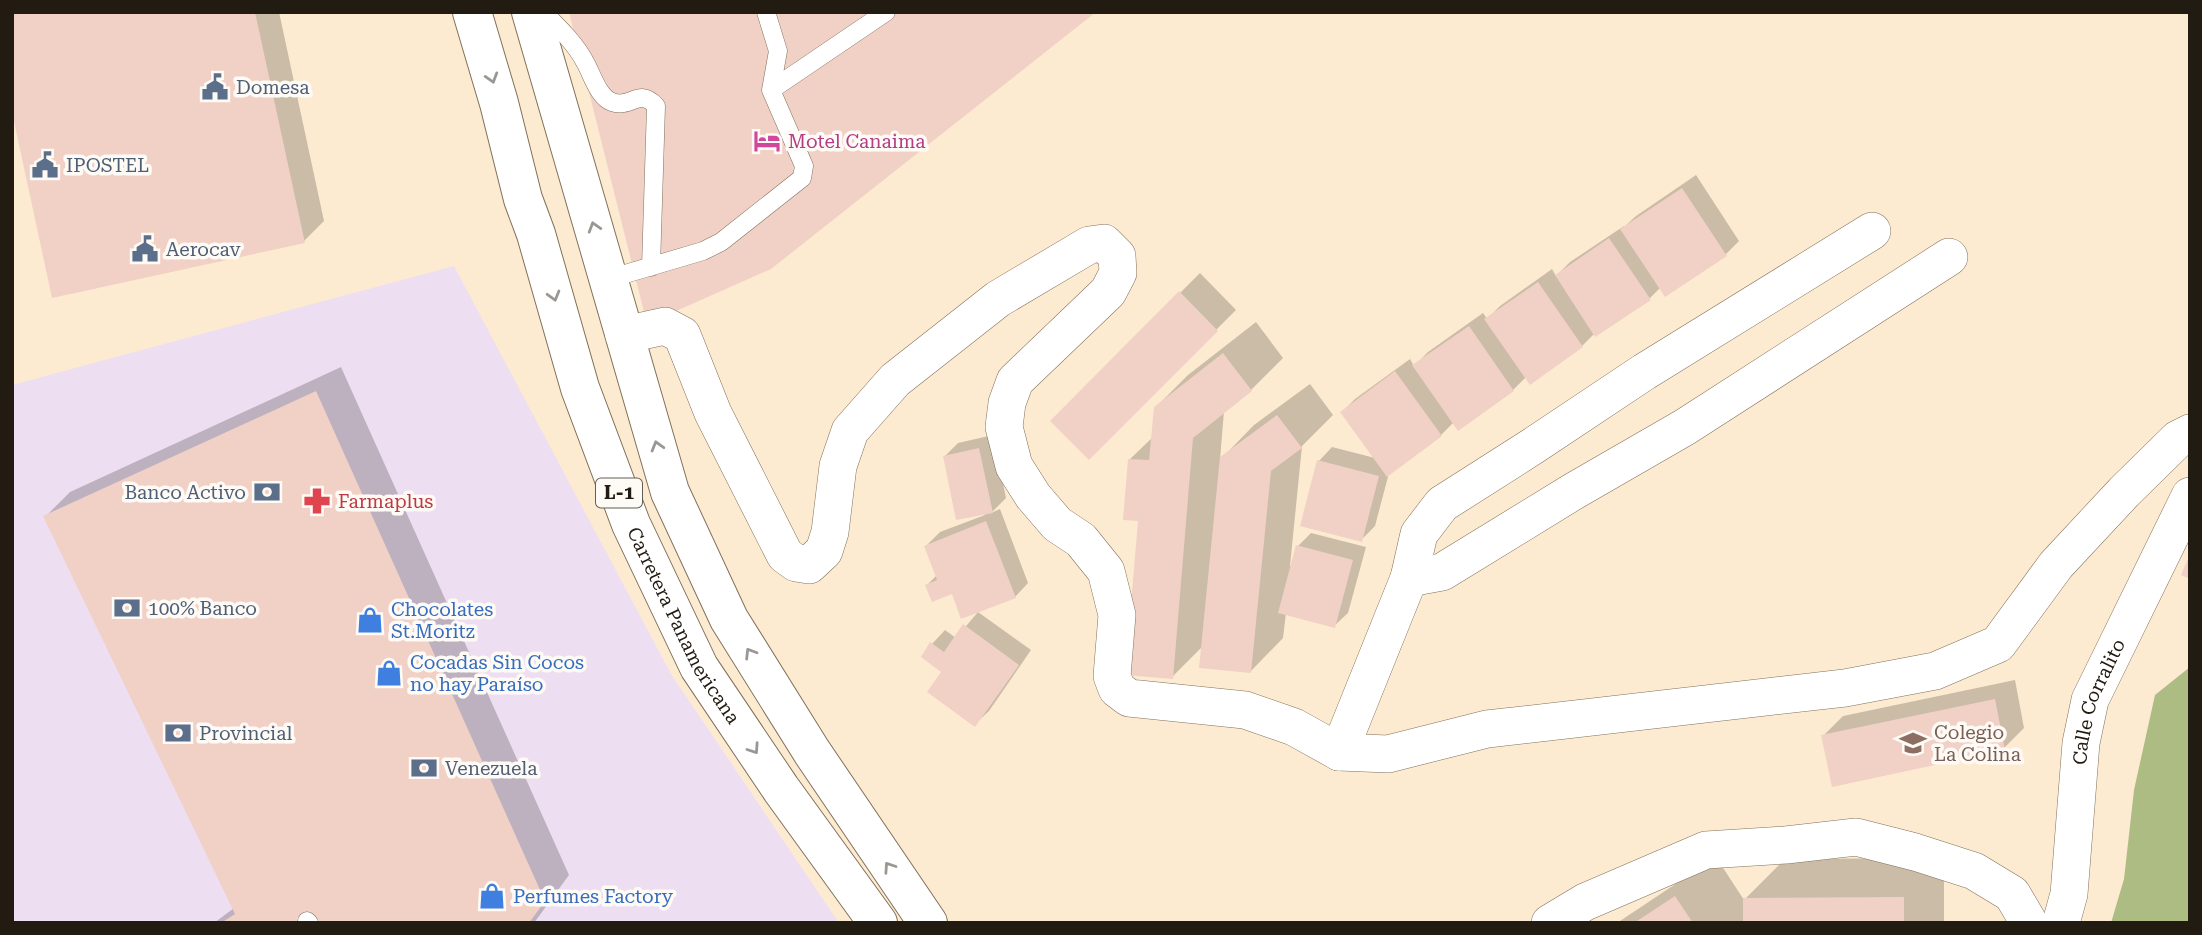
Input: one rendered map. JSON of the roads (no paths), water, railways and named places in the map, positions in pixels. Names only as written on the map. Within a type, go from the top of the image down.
[{"type":"main road","name":"Carretera Panamericana","points":[[472,12],[499,103],[523,199],[536,234],[580,388],[631,524],[699,667],[781,789],[878,923]]},
{"type":"main road","name":"L-1","points":[[531,12],[670,492],[729,619],[820,764],[928,923]]},
{"type":"street","points":[[1339,752],[1409,578],[1419,534],[1442,504],[1644,372],[1872,231]]},
{"type":"street","points":[[624,335],[665,326],[682,334],[713,413],[785,555],[796,563],[809,565],[824,551],[830,532],[838,466],[850,431],[895,380],[998,299],[1089,245],[1104,243],[1117,257],[1118,273],[1108,292],[1015,381],[1007,402],[1004,427],[1014,466],[1033,496],[1057,524],[1081,540],[1106,571],[1117,615],[1112,676],[1117,689],[1129,698],[1245,710],[1294,727],[1339,752],[1388,754],[1487,729],[1845,688],[1935,671],[1998,644],[2056,565],[2124,492],[2178,439],[2190,433]]},
{"type":"street","points":[[1409,578],[1442,572],[1685,427],[1949,257]]},
{"type":"street","name":"Calle Corralito","points":[[2061,923],[2069,894],[2081,743],[2090,700],[2190,496]]},
{"type":"street","points":[[1549,923],[1585,902],[1706,850],[1856,837],[1973,871],[2012,894],[2029,923]]},
{"type":"lane","points":[[543,12],[570,39],[601,93],[611,102],[625,103],[642,97],[650,99],[656,106],[651,267]]},
{"type":"lane","points":[[608,279],[703,251],[721,242],[802,178],[804,166],[771,90],[778,51],[766,12]]},
{"type":"lane","points":[[771,90],[886,12]]},
{"type":"place","name":"Domesa","points":[[215,87]]},
{"type":"place","name":"Motel Canaima","points":[[767,141]]},
{"type":"place","name":"IPOSTEL","points":[[45,165]]},
{"type":"place","name":"Aerocav","points":[[145,249]]},
{"type":"place","name":"Banco Activo","points":[[267,492]]},
{"type":"place","name":"Farmaplus","points":[[317,501]]},
{"type":"place","name":"100% Banco","points":[[127,608]]},
{"type":"place","name":"Chocolates St.Moritz","points":[[370,620]]},
{"type":"place","name":"Cocadas Sin Cocos no hay Paraíso","points":[[389,673]]},
{"type":"place","name":"Provincial","points":[[178,733]]},
{"type":"place","name":"Colegio La Colina","points":[[1913,743]]},
{"type":"place","name":"Venezuela","points":[[424,768]]},
{"type":"place","name":"Perfumes Factory","points":[[492,896]]}]
